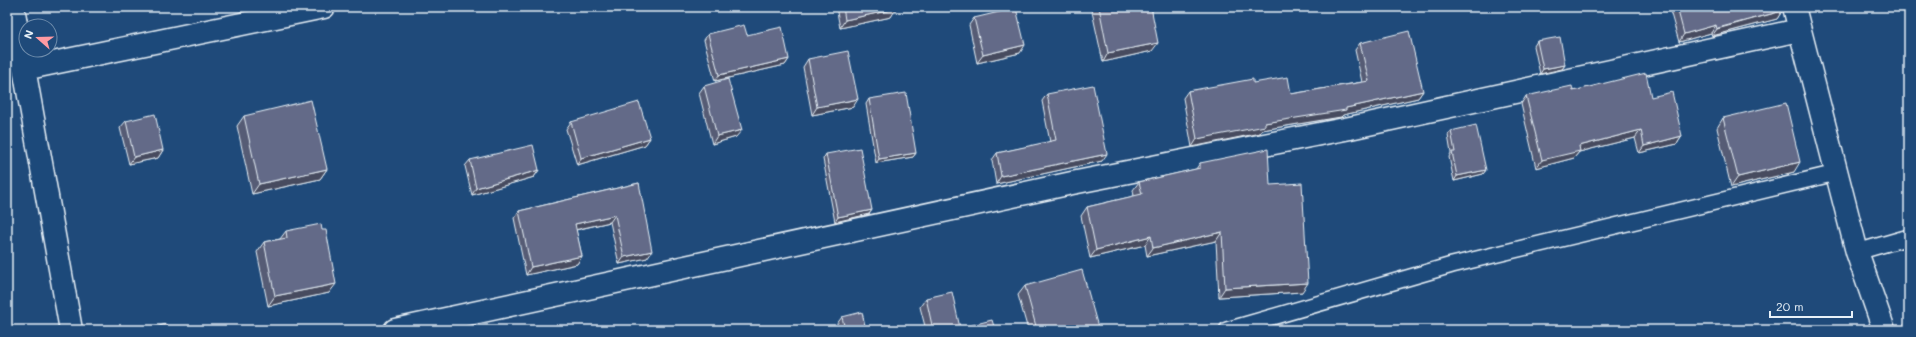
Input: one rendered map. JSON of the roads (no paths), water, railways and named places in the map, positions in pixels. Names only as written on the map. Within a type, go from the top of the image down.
[{"type":"street","points":[[13,7],[71,330]]},
{"type":"street","points":[[24,69],[324,7]]},
{"type":"street","points":[[1794,7],[1857,252],[1884,330]]},
{"type":"street","points":[[395,330],[1072,183],[1350,128],[1800,30]]},
{"type":"lane","points":[[1227,330],[1452,265],[1836,173]]},
{"type":"lane","points":[[1857,252],[1909,237]]}]
